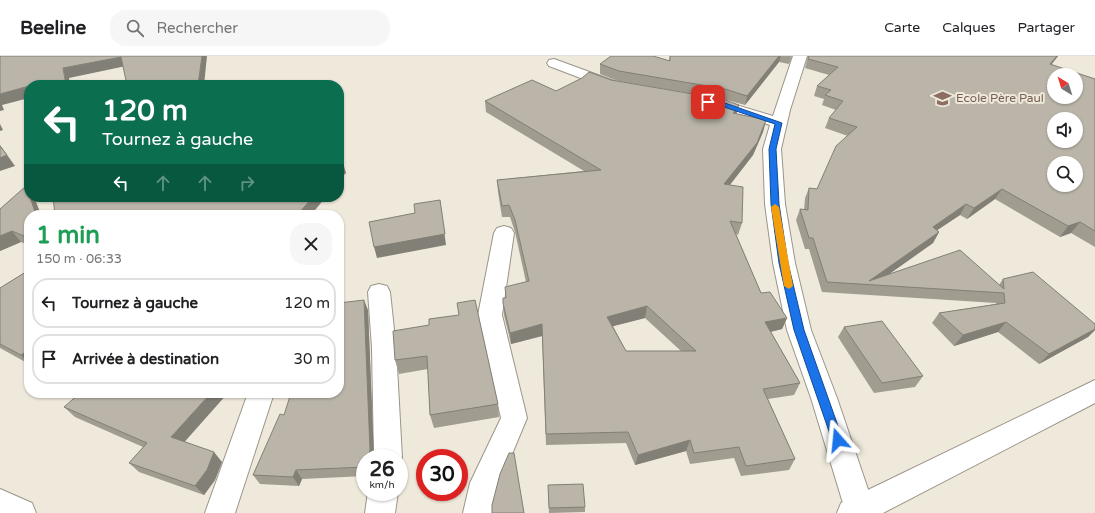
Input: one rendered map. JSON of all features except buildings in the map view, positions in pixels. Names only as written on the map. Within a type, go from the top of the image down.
[{"type":"main road","points":[[800,56],[772,149],[775,204],[784,263],[799,330],[824,398],[856,512],[1095,391]]},
{"type":"main road","points":[[554,63],[615,86],[629,88]]},
{"type":"main road","points":[[693,99],[723,105],[779,123]]},
{"type":"main road","points":[[478,513],[485,483],[514,418],[490,315],[504,233]]},
{"type":"main road","points":[[379,292],[384,348],[388,449]]},
{"type":"main road","points":[[220,513],[259,398]]},
{"type":"main road","points":[[380,513],[382,501]]},
{"type":"main road","points":[[0,503],[21,513]]},
{"type":"slow traffic","points":[[775,207],[789,286]]},
{"type":"place","name":"Ecole Père Paul","points":[[943,98]]},
{"type":"route","points":[[708,102],[723,105],[779,123],[772,149],[775,204],[784,263],[799,330],[838,440]]}]
